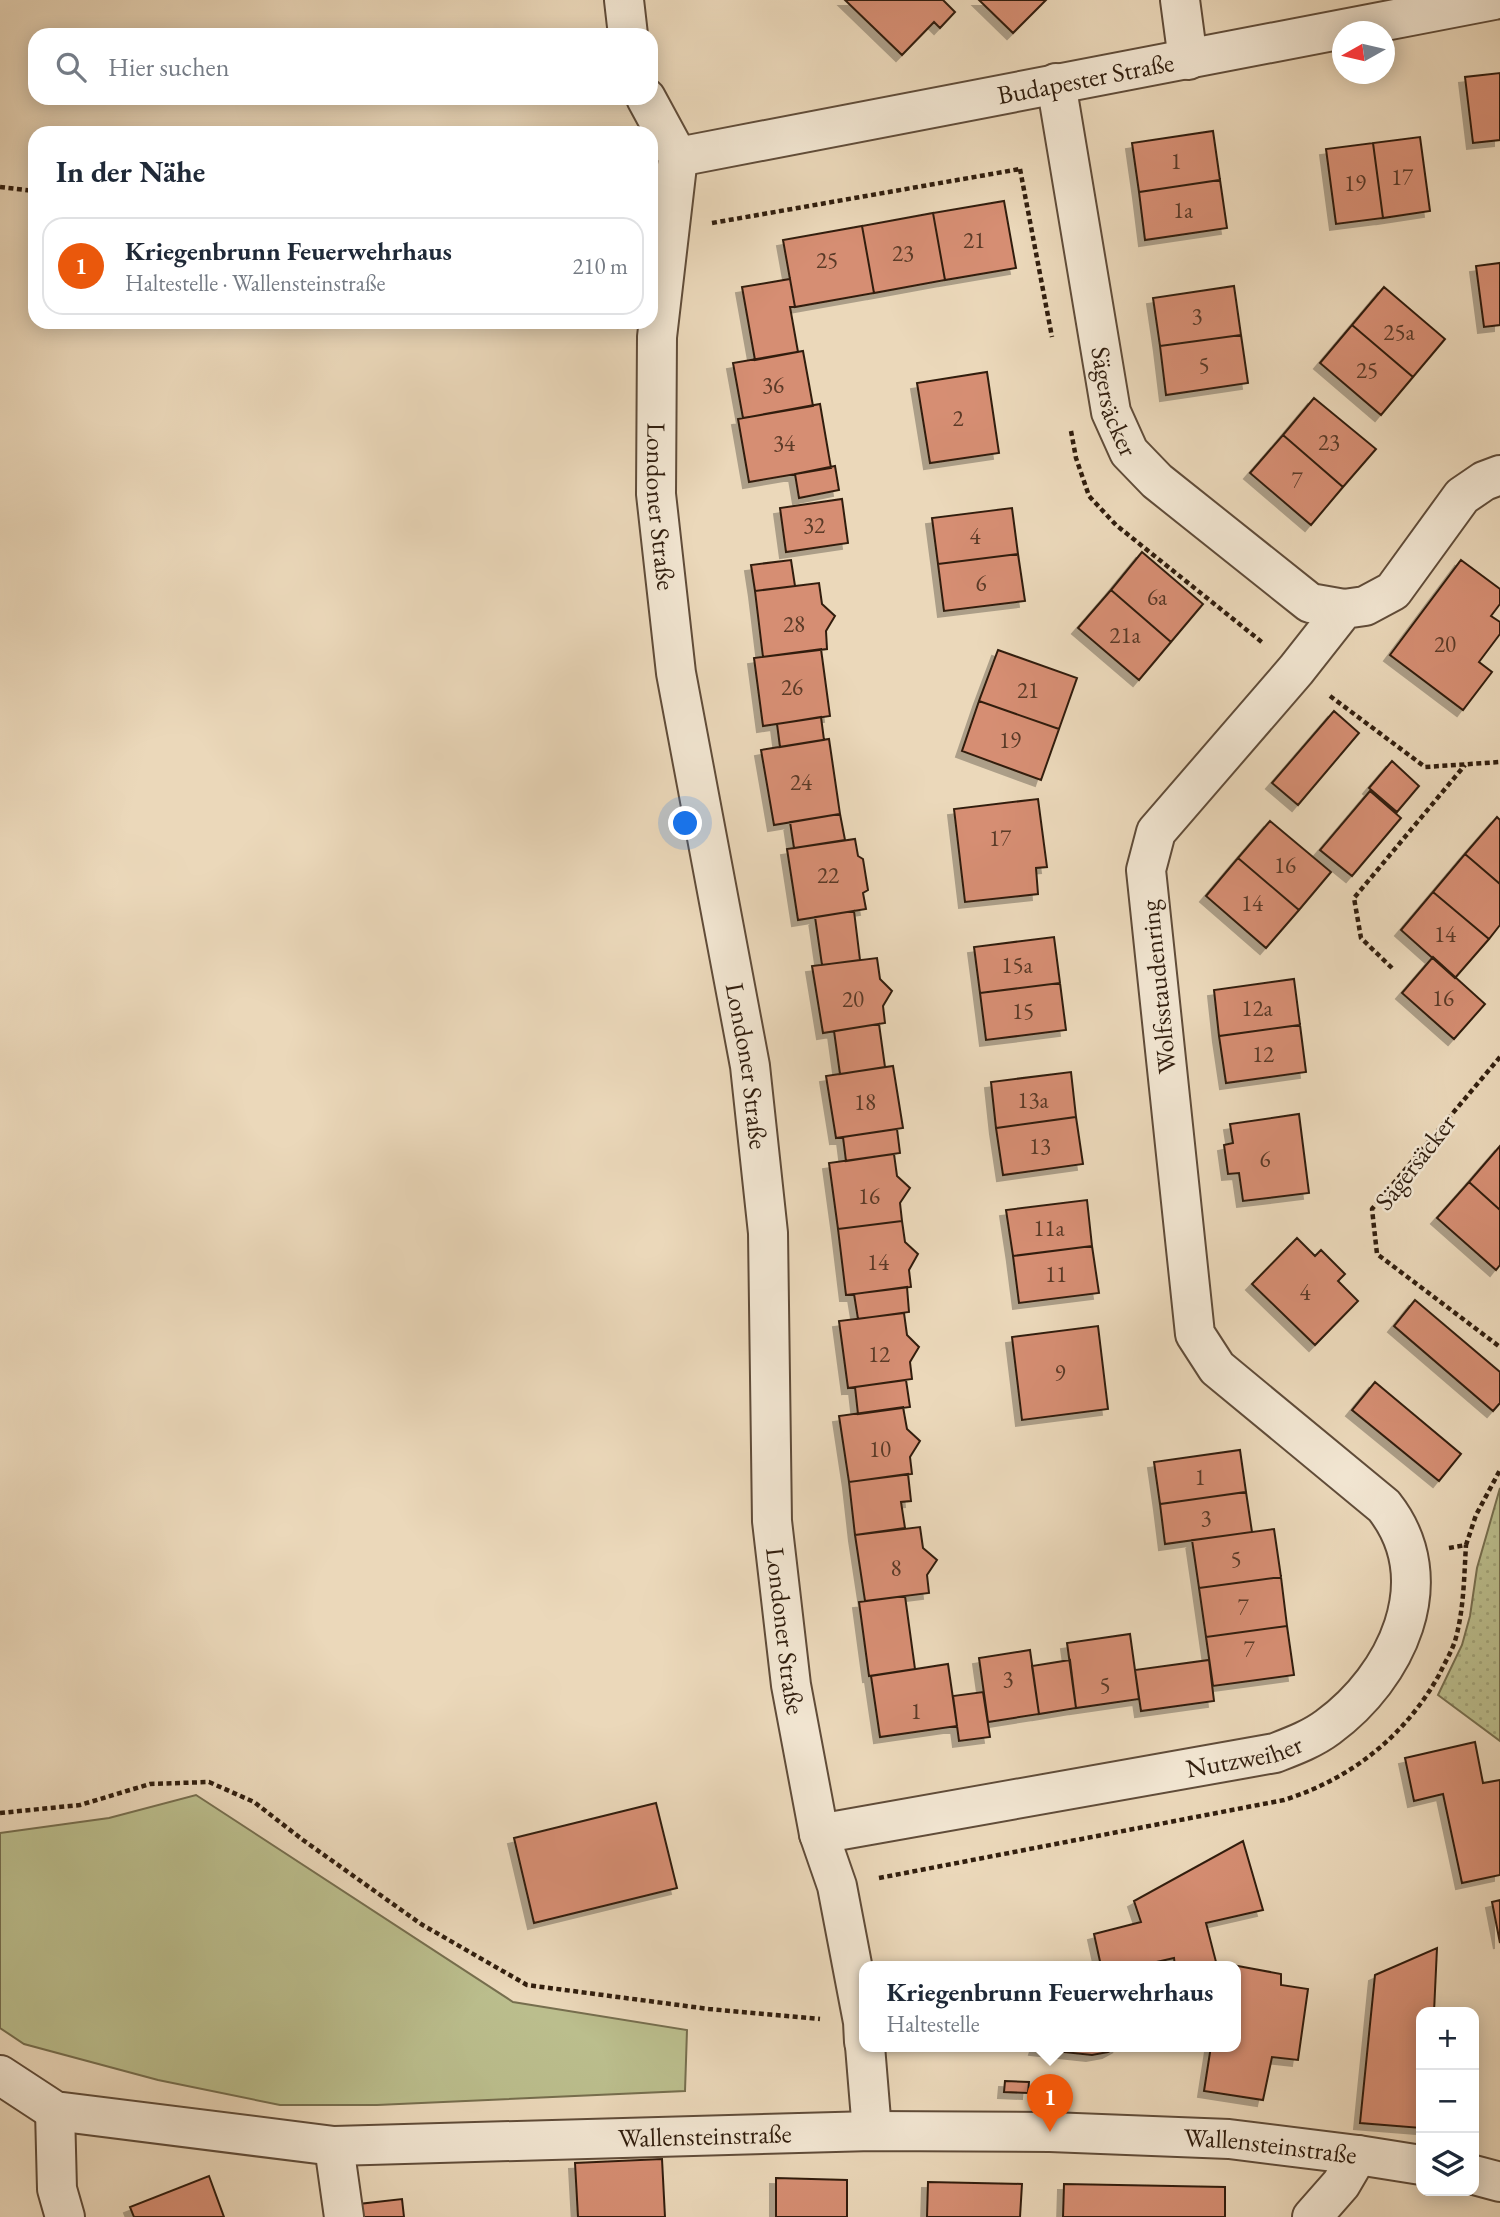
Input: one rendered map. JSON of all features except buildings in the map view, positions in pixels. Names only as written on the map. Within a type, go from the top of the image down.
[{"type":"street","points":[[624,0],[627,28]]},
{"type":"street","points":[[1180,0],[1188,60]]},
{"type":"street","name":"Budapester Straße","points":[[678,157],[1494,0]]},
{"type":"street","name":"Sägersäcker","points":[[1056,83],[1111,412],[1129,452],[1157,481],[1310,603],[1344,609]]},
{"type":"street","points":[[650,105],[678,157]]},
{"type":"street","name":"Londoner Straße","points":[[678,157],[657,337],[656,494],[676,673],[750,1066],[768,1233],[772,1521],[791,1685],[819,1833],[837,1886],[859,2009]]},
{"type":"street","points":[[1344,609],[1365,606],[1393,591],[1462,496],[1483,481],[1500,475]]},
{"type":"street","name":"Wolfsstaudenring","points":[[1344,609],[1296,670],[1156,832],[1146,870],[1195,1334],[1217,1368],[1384,1506],[1403,1535],[1410,1555]]},
{"type":"street","name":"Nutzweiher","points":[[819,1833],[1275,1753],[1300,1743],[1326,1728],[1350,1709],[1382,1670],[1394,1648],[1410,1602],[1410,1555]]},
{"type":"street","name":"Londoner Straße","points":[[865,2052],[872,2131]]},
{"type":"street","name":"Wallensteinstraße","points":[[0,2075],[55,2111],[334,2146],[872,2131],[1050,2132],[1229,2140],[1416,2164]]},
{"type":"street","points":[[55,2111],[57,2189],[65,2217]]},
{"type":"street","points":[[334,2146],[344,2217]]},
{"type":"street","points":[[1312,2217],[1341,2184],[1358,2155]]},
{"type":"street","points":[[1479,2176],[1500,2182]]},
{"type":"path","points":[[671,231],[1070,161]]},
{"type":"path","points":[[0,187],[28,190]]},
{"type":"path","points":[[1392,968],[1361,937],[1354,898],[1465,764]]},
{"type":"path","name":"Sägersäcker","points":[[1500,1057],[1372,1209],[1377,1254],[1500,1347]]},
{"type":"path","points":[[1410,1555],[1466,1545],[1476,1515],[1500,1469]]},
{"type":"path","points":[[0,1813],[80,1805],[150,1784],[209,1782],[254,1802],[421,1924],[527,1985],[709,2009],[859,2036]]},
{"type":"green space","points":[[1500,1488],[1500,1741],[1438,1695],[1462,1645],[1470,1616],[1477,1568]]},
{"type":"green space","points":[[196,1795],[513,2002],[687,2030],[685,2091],[377,2105],[280,2105],[158,2080],[24,2044],[0,2028],[0,1833],[109,1818]]},
{"type":"place","name":"Kriegenbrunn Feuerwehrhaus","points":[[1050,2132]]}]
